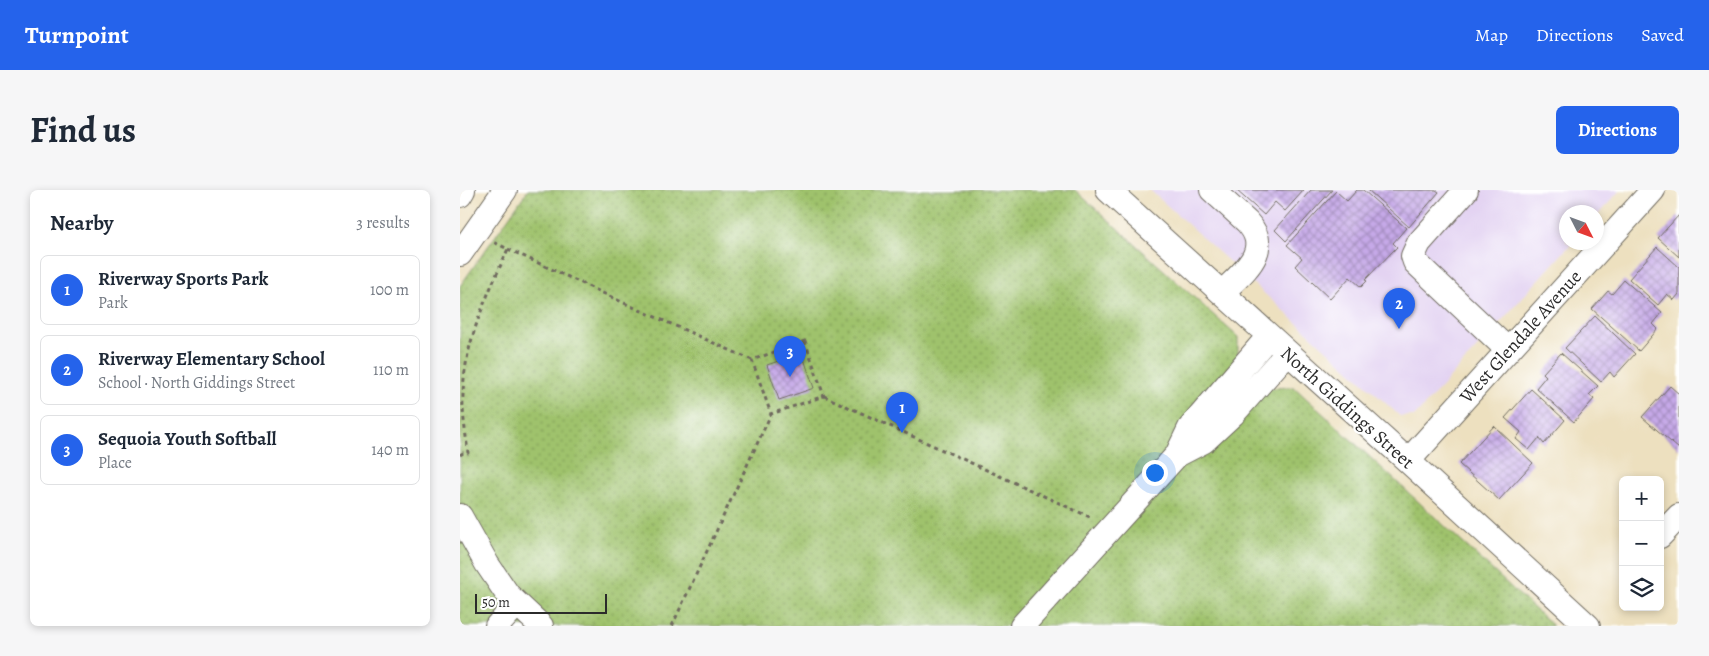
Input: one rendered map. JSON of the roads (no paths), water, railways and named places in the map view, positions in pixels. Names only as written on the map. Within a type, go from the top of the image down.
[{"type":"street","points":[[460,194],[463,190]]},
{"type":"street","points":[[460,254],[505,190]]},
{"type":"street","name":"North Giddings Street","points":[[1108,190],[1408,460],[1588,626]]},
{"type":"street","points":[[1212,190],[1252,227],[1257,238],[1258,249],[1253,261],[1222,293]]},
{"type":"street","points":[[1466,190],[1418,243],[1414,256],[1415,262],[1508,350]]},
{"type":"street","name":"West Glendale Avenue","points":[[1408,460],[1653,190]]},
{"type":"street","points":[[1022,626],[1177,455],[1190,428],[1269,336]]},
{"type":"street","points":[[1177,455],[1204,441],[1233,414],[1287,353]]},
{"type":"street","points":[[460,516],[487,564],[508,595],[541,626]]},
{"type":"street","points":[[1664,532],[1679,516]]},
{"type":"street","points":[[497,626],[517,604]]},
{"type":"place","name":"Riverway Elementary School","points":[[1399,329]]},
{"type":"place","name":"Sequoia Youth Softball","points":[[790,377]]},
{"type":"place","name":"Riverway Sports Park","points":[[902,433]]}]
